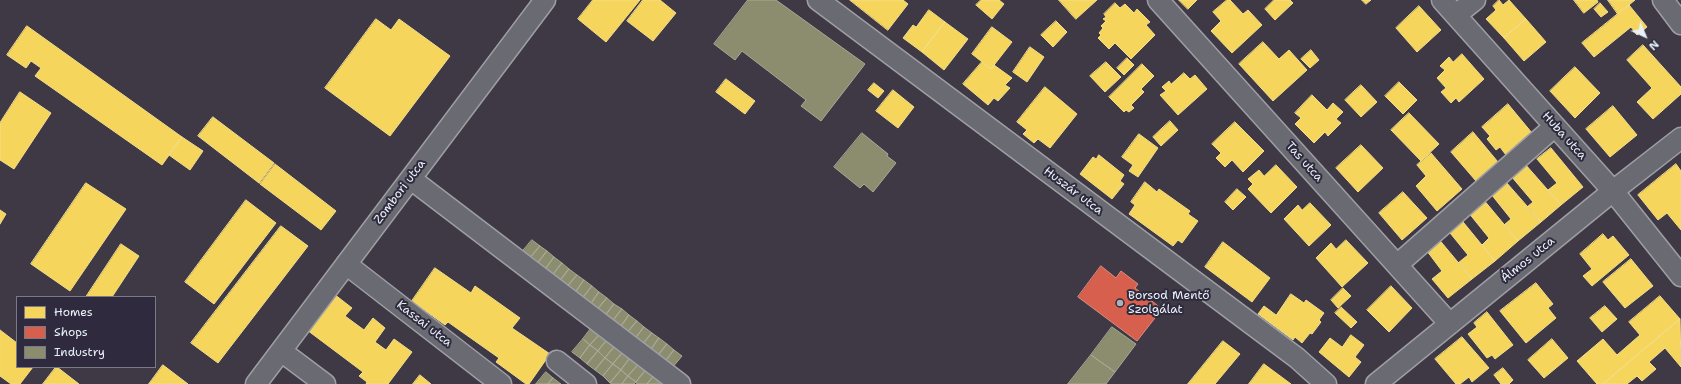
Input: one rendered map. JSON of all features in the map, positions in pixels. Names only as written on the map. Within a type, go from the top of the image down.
[{"type":"street","name":"Zombori utca","points":[[256,384],[545,0]]},
{"type":"street","name":"Huszár utca","points":[[818,0],[1297,358],[1326,384]]},
{"type":"street","name":"Tas utca","points":[[1158,0],[1450,324]]},
{"type":"street","name":"Huba utca","points":[[1442,0],[1613,191],[1681,276]]},
{"type":"street","points":[[1456,15],[1475,0]]},
{"type":"street","points":[[1663,0],[1681,22]]},
{"type":"street","points":[[1397,265],[1555,126]]},
{"type":"street","name":"Álmos utca","points":[[1376,384],[1613,191],[1681,138]]},
{"type":"street","points":[[411,179],[680,384]]},
{"type":"street","name":"Kassai utca","points":[[346,264],[501,384]]},
{"type":"street","points":[[281,351],[324,384]]},
{"type":"street","points":[[557,361],[586,384]]},
{"type":"building: Homes","points":[[593,0],[640,0],[606,42],[578,19]]},
{"type":"building: Homes","points":[[643,0],[660,0],[676,13],[653,41],[627,21]]},
{"type":"building: Homes","points":[[850,0],[903,0],[908,4],[888,30]]},
{"type":"building: Homes","points":[[981,0],[999,0],[1004,4],[992,19],[976,5]]},
{"type":"building: Homes","points":[[1059,0],[1097,0],[1076,19]]},
{"type":"building: Homes","points":[[1179,0],[1197,0],[1188,9]]},
{"type":"building: Homes","points":[[1227,0],[1230,0],[1243,14],[1248,10],[1262,25],[1232,53],[1211,31],[1221,21],[1213,12]]},
{"type":"building: Homes","points":[[1274,0],[1290,0],[1293,3],[1275,20],[1265,9]]},
{"type":"building: Homes","points":[[1362,0],[1371,0],[1366,4]]},
{"type":"building: Homes","points":[[1499,0],[1503,5],[1509,0],[1526,19],[1504,38],[1486,19],[1496,10],[1493,6]]},
{"type":"building: Homes","points":[[1574,0],[1597,0],[1598,2],[1584,13]]},
{"type":"building: Homes","points":[[1608,0],[1635,0],[1618,14]]},
{"type":"building: Homes","points":[[1115,3],[1120,8],[1125,4],[1134,13],[1137,9],[1150,22],[1146,25],[1155,35],[1131,59],[1115,43],[1109,49],[1098,38],[1101,35],[1099,33],[1103,28],[1101,26],[1106,21],[1103,19],[1106,17],[1104,14]]},
{"type":"building: Homes","points":[[1600,3],[1608,12],[1601,17],[1594,9]]},
{"type":"building: Homes","points":[[1629,5],[1647,27],[1637,35],[1631,27],[1594,57],[1582,43]]},
{"type":"building: Homes","points":[[1419,6],[1441,30],[1417,52],[1396,28]]},
{"type":"building: Homes","points":[[929,10],[945,22],[922,52],[903,38],[913,25],[916,27]]},
{"type":"building: Homes","points":[[376,19],[391,30],[399,19],[450,56],[390,136],[325,88]]},
{"type":"building: Homes","points":[[1526,19],[1546,42],[1524,61],[1504,38]]},
{"type":"building: Homes","points":[[1056,21],[1067,32],[1053,47],[1041,35]]},
{"type":"building: Homes","points":[[945,22],[968,39],[944,70],[922,52]]},
{"type":"building: Homes","points":[[27,26],[182,137],[162,165],[35,76],[41,68],[31,61],[26,68],[7,55]]},
{"type":"building: Homes","points":[[992,27],[1012,42],[991,69],[972,54]]},
{"type":"building: Homes","points":[[1263,42],[1279,59],[1289,50],[1307,70],[1273,101],[1239,64]]},
{"type":"building: Homes","points":[[1643,45],[1681,87],[1681,94],[1653,119],[1637,102],[1652,88],[1627,60]]},
{"type":"building: Homes","points":[[1030,47],[1044,57],[1027,82],[1013,72]]},
{"type":"building: Homes","points":[[1311,50],[1319,60],[1310,68],[1301,59]]},
{"type":"building: Homes","points":[[1462,54],[1484,79],[1459,102],[1456,98],[1451,103],[1441,92],[1446,88],[1437,78],[1445,70],[1440,66],[1449,57],[1453,62]]},
{"type":"building: Homes","points":[[1127,58],[1134,65],[1124,75],[1117,68]]},
{"type":"building: Homes","points":[[982,62],[991,69],[994,65],[1012,78],[1005,85],[1010,88],[998,101],[994,98],[988,105],[963,84]]},
{"type":"building: Homes","points":[[1106,62],[1121,77],[1105,92],[1090,76]]},
{"type":"building: Homes","points":[[1142,64],[1154,76],[1141,89],[1144,92],[1131,105],[1134,108],[1129,112],[1126,110],[1124,112],[1109,97]]},
{"type":"building: Homes","points":[[1575,67],[1600,93],[1575,118],[1550,91]]},
{"type":"building: Homes","points":[[1184,73],[1190,79],[1195,75],[1207,89],[1178,115],[1160,95],[1166,91],[1162,87],[1169,81],[1171,84]]},
{"type":"building: Homes","points":[[726,79],[755,101],[745,114],[716,92]]},
{"type":"building: Homes","points":[[1399,82],[1417,100],[1403,114],[1385,96]]},
{"type":"building: Homes","points":[[874,83],[884,91],[878,98],[868,90]]},
{"type":"building: Homes","points":[[1361,85],[1377,102],[1361,117],[1345,100]]},
{"type":"building: Homes","points":[[1045,87],[1077,114],[1050,148],[1038,139],[1034,143],[1023,134],[1027,130],[1017,122]]},
{"type":"building: Homes","points":[[893,90],[914,107],[898,128],[876,111]]},
{"type":"building: Homes","points":[[20,92],[51,113],[14,169],[0,160],[0,123]]},
{"type":"building: Homes","points":[[1312,95],[1327,110],[1333,103],[1343,112],[1336,119],[1341,123],[1328,136],[1325,132],[1314,143],[1295,124],[1301,118],[1295,113]]},
{"type":"building: Homes","points":[[1508,104],[1532,133],[1506,155],[1500,147],[1496,150],[1487,139],[1490,136],[1482,127]]},
{"type":"building: Homes","points":[[1613,106],[1637,135],[1610,157],[1586,129]]},
{"type":"building: Homes","points":[[1409,113],[1439,144],[1421,161],[1391,130]]},
{"type":"building: Homes","points":[[213,117],[274,163],[259,183],[198,136]]},
{"type":"building: Homes","points":[[1170,121],[1178,130],[1161,146],[1153,137]]},
{"type":"building: Homes","points":[[1235,122],[1264,151],[1243,172],[1232,160],[1225,167],[1216,158],[1221,153],[1212,144]]},
{"type":"building: Homes","points":[[1473,132],[1498,162],[1476,181],[1451,152]]},
{"type":"building: Homes","points":[[1139,134],[1158,148],[1138,177],[1129,171],[1133,165],[1122,157]]},
{"type":"building: Homes","points":[[182,137],[203,151],[190,170],[169,155]]},
{"type":"building: Homes","points":[[1361,145],[1383,168],[1358,192],[1336,168]]},
{"type":"building: Homes","points":[[1551,148],[1583,187],[1561,205],[1548,190],[1557,183],[1537,159]]},
{"type":"building: Homes","points":[[1431,153],[1462,189],[1437,211],[1416,186],[1426,176],[1417,165]]},
{"type":"building: Homes","points":[[1099,155],[1124,175],[1120,181],[1124,184],[1112,199],[1080,174],[1093,157],[1096,159]]},
{"type":"building: Homes","points":[[275,164],[336,211],[321,230],[260,184]]},
{"type":"building: Homes","points":[[1525,164],[1561,205],[1541,222],[1527,207],[1533,202],[1511,176]]},
{"type":"building: Homes","points":[[1676,164],[1681,171],[1681,230],[1667,213],[1658,220],[1638,195]]},
{"type":"building: Homes","points":[[1276,165],[1297,187],[1271,213],[1248,189],[1253,184],[1248,179],[1259,170],[1264,176]]},
{"type":"building: Homes","points":[[1145,182],[1157,192],[1159,189],[1190,211],[1188,214],[1198,221],[1182,243],[1178,240],[1173,246],[1129,214],[1135,205],[1131,202]]},
{"type":"building: Homes","points":[[1506,182],[1541,222],[1518,241],[1504,225],[1511,219],[1491,194]]},
{"type":"building: Homes","points":[[86,183],[126,209],[70,291],[31,264]]},
{"type":"building: Homes","points":[[1237,189],[1246,197],[1233,210],[1225,202]]},
{"type":"building: Homes","points":[[1403,192],[1427,218],[1402,240],[1379,213]]},
{"type":"building: Homes","points":[[1483,199],[1518,241],[1495,261],[1482,245],[1489,238],[1468,212]]},
{"type":"building: Homes","points":[[246,200],[276,223],[214,304],[185,282]]},
{"type":"building: Homes","points":[[1310,203],[1331,225],[1309,246],[1284,219],[1298,205],[1302,210]]},
{"type":"building: Homes","points":[[0,210],[6,214],[0,224]]},
{"type":"building: Homes","points":[[1459,217],[1495,261],[1472,279],[1458,263],[1468,255],[1446,228]]},
{"type":"building: Homes","points":[[281,226],[308,246],[218,363],[191,343]]},
{"type":"building: Homes","points":[[1603,234],[1608,240],[1613,236],[1629,255],[1592,286],[1583,276],[1592,269],[1580,254]]},
{"type":"building: Homes","points":[[1437,237],[1472,279],[1448,298],[1432,279],[1442,271],[1424,247]]},
{"type":"building: Homes","points":[[1346,240],[1368,263],[1342,287],[1316,258],[1331,243],[1336,249]]},
{"type":"building: Homes","points":[[1223,242],[1270,278],[1252,302],[1205,267]]},
{"type":"building: Homes","points":[[121,244],[139,256],[113,296],[87,296]]},
{"type":"building: Homes","points":[[1631,259],[1653,286],[1625,308],[1603,282]]},
{"type":"building: Homes","points":[[435,268],[471,293],[475,286],[520,318],[512,328],[550,354],[529,384],[526,384],[496,362],[499,358],[448,322],[445,325],[412,301]]},
{"type":"building: Homes","points":[[1536,283],[1553,304],[1548,308],[1556,318],[1526,343],[1500,311]]},
{"type":"building: Homes","points":[[1391,286],[1412,308],[1389,332],[1367,310]]},
{"type":"building: Homes","points":[[1343,288],[1351,296],[1338,308],[1331,300]]},
{"type":"building: Homes","points":[[334,294],[352,308],[345,316],[364,330],[373,318],[385,328],[375,342],[386,350],[394,339],[412,352],[388,384],[366,384],[367,382],[359,376],[363,372],[307,330]]},
{"type":"building: Homes","points":[[1291,294],[1304,303],[1306,300],[1324,313],[1319,320],[1321,322],[1312,334],[1310,333],[1302,343],[1295,337],[1293,340],[1258,314],[1264,306],[1276,315]]},
{"type":"building: Homes","points":[[1660,296],[1680,319],[1603,384],[1597,384],[1577,361],[1603,339],[1617,355],[1640,335],[1629,322]]},
{"type":"building: Homes","points":[[1605,306],[1617,319],[1602,332],[1590,318]]},
{"type":"building: Homes","points":[[1341,307],[1357,322],[1351,328],[1335,313]]},
{"type":"building: Homes","points":[[1487,312],[1513,345],[1495,359],[1492,355],[1487,358],[1468,334],[1477,327],[1474,323]]},
{"type":"building: Homes","points":[[1680,319],[1681,367],[1665,348],[1649,362],[1656,369],[1642,381],[1637,376],[1627,384],[1603,384]]},
{"type":"building: Homes","points":[[0,330],[16,342],[16,368],[32,368],[20,384],[11,384],[0,376]]},
{"type":"building: Homes","points":[[1351,335],[1364,345],[1355,357],[1361,362],[1349,377],[1319,352],[1330,338],[1342,347]]},
{"type":"building: Homes","points":[[1462,337],[1489,368],[1472,382],[1469,377],[1460,384],[1456,384],[1435,359]]},
{"type":"building: Homes","points":[[1552,339],[1568,358],[1544,378],[1528,360]]},
{"type":"building: Homes","points":[[1223,341],[1240,354],[1215,384],[1188,384]]},
{"type":"building: Homes","points":[[1264,364],[1291,384],[1249,384]]},
{"type":"building: Homes","points":[[163,365],[188,384],[149,384]]},
{"type":"building: Homes","points":[[55,368],[58,368],[79,384],[43,384]]},
{"type":"building: Homes","points":[[1503,368],[1513,380],[1509,384],[1501,384],[1494,375]]},
{"type":"building: Homes","points":[[420,375],[431,384],[413,384]]},
{"type":"building: Shops","name":"Borsod Mentő Szolgálat","points":[[1101,266],[1116,278],[1121,271],[1138,284],[1135,288],[1162,309],[1137,341],[1078,297]]},
{"type":"building: Industry","points":[[748,0],[776,0],[865,64],[821,121],[801,106],[806,100],[742,51],[735,60],[714,44]]},
{"type":"building: Industry","points":[[862,133],[888,154],[887,156],[896,163],[873,192],[864,184],[860,188],[834,167]]},
{"type":"building: Industry","points":[[532,240],[540,246],[530,258],[522,252]]},
{"type":"building: Industry","points":[[540,246],[547,251],[537,264],[530,258]]},
{"type":"building: Industry","points":[[547,251],[554,257],[545,270],[537,264]]},
{"type":"building: Industry","points":[[554,257],[562,263],[552,276],[545,270]]},
{"type":"building: Industry","points":[[562,263],[569,269],[560,281],[552,276]]},
{"type":"building: Industry","points":[[569,269],[577,275],[567,287],[560,281]]},
{"type":"building: Industry","points":[[577,275],[584,280],[575,293],[567,287]]},
{"type":"building: Industry","points":[[584,280],[592,286],[582,299],[575,293]]},
{"type":"building: Industry","points":[[592,286],[599,292],[590,305],[582,299]]},
{"type":"building: Industry","points":[[599,292],[607,298],[597,310],[590,305]]},
{"type":"building: Industry","points":[[607,298],[614,304],[605,316],[597,310]]},
{"type":"building: Industry","points":[[614,304],[622,309],[612,322],[605,316]]},
{"type":"building: Industry","points":[[622,309],[629,315],[620,328],[612,322]]},
{"type":"building: Industry","points":[[629,315],[637,321],[627,333],[620,328]]},
{"type":"building: Industry","points":[[637,321],[644,327],[635,339],[627,333]]},
{"type":"building: Industry","points":[[592,327],[600,334],[590,345],[583,339]]},
{"type":"building: Industry","points":[[644,327],[652,333],[642,345],[635,339]]},
{"type":"building: Industry","points":[[1112,327],[1136,344],[1115,372],[1091,355]]},
{"type":"building: Industry","points":[[652,333],[659,338],[650,351],[642,345]]},
{"type":"building: Industry","points":[[600,334],[607,340],[598,351],[590,345]]},
{"type":"building: Industry","points":[[659,338],[667,344],[657,357],[650,351]]},
{"type":"building: Industry","points":[[583,339],[590,345],[580,358],[572,352]]},
{"type":"building: Industry","points":[[607,340],[615,346],[605,358],[598,351]]},
{"type":"building: Industry","points":[[667,344],[674,350],[665,362],[657,357]]},
{"type":"building: Industry","points":[[590,345],[598,351],[587,364],[580,358]]},
{"type":"building: Industry","points":[[615,346],[623,352],[613,364],[605,358]]},
{"type":"building: Industry","points":[[674,350],[682,356],[672,368],[665,362]]},
{"type":"building: Industry","points":[[598,351],[605,358],[595,370],[587,364]]},
{"type":"building: Industry","points":[[623,352],[630,358],[621,370],[613,364]]},
{"type":"building: Industry","points":[[1091,355],[1115,372],[1106,384],[1068,384]]},
{"type":"building: Industry","points":[[605,358],[613,364],[603,376],[595,370]]},
{"type":"building: Industry","points":[[630,358],[638,365],[628,376],[621,370]]},
{"type":"building: Industry","points":[[613,364],[621,370],[610,383],[603,376]]},
{"type":"building: Industry","points":[[638,365],[645,371],[636,382],[628,376]]},
{"type":"building: Industry","points":[[621,370],[628,376],[622,384],[610,383]]},
{"type":"building: Industry","points":[[645,371],[653,377],[647,384],[637,384],[636,382]]},
{"type":"building: Industry","points":[[546,372],[553,378],[548,384],[536,384]]},
{"type":"building: Industry","points":[[628,376],[636,382],[634,384],[622,384]]},
{"type":"building: Industry","points":[[653,377],[660,383],[660,384],[647,384]]},
{"type":"building: Industry","points":[[553,378],[561,384],[548,384]]},
{"type":"place","name":"Borsod Mentő Szolgálat","points":[[1120,303]]}]
